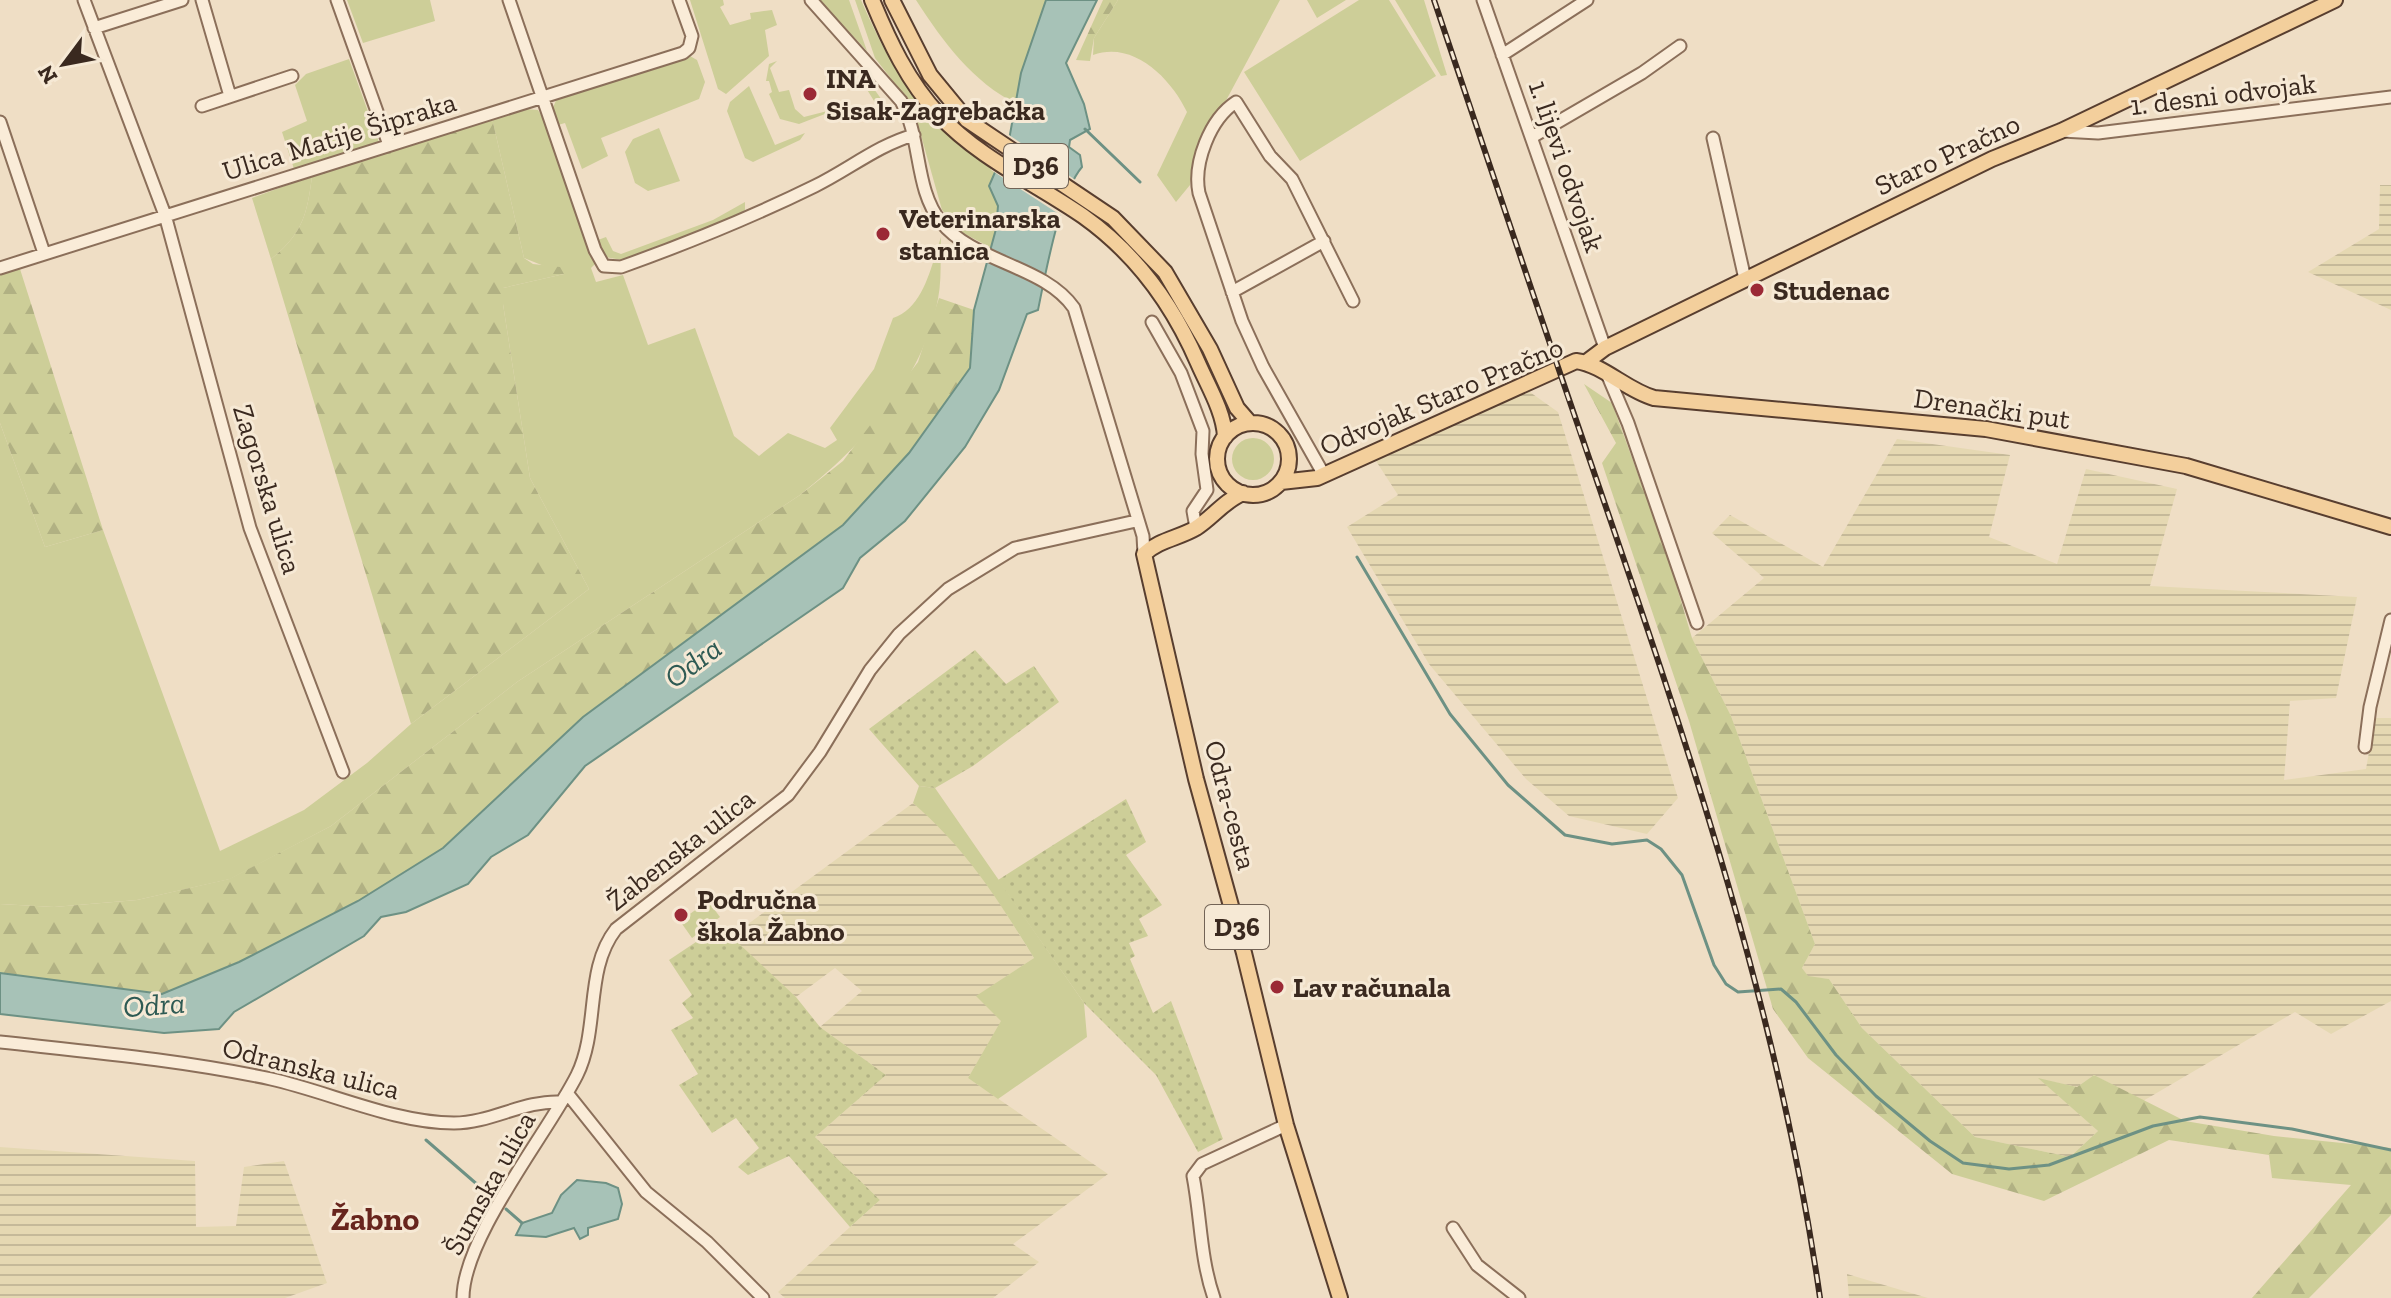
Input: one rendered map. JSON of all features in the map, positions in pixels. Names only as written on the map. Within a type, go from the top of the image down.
[{"type":"main road","name":"D36","points":[[872,0],[895,53],[921,95],[976,148],[1084,217],[1135,261],[1175,317],[1221,416],[1225,437],[1218,450],[1220,491],[1211,514]]},
{"type":"main road","name":"D36","points":[[892,0],[918,54],[940,90],[982,131],[1113,218],[1165,272],[1190,311],[1237,408],[1250,423],[1274,429],[1285,442],[1289,458]]},
{"type":"main road","name":"Staro Pračno","points":[[1585,363],[1605,348],[1992,159],[2061,131],[2335,0]]},
{"type":"main road","name":"Odvojak Staro Pračno","points":[[1281,482],[1321,476],[1573,362],[1585,363]]},
{"type":"main road","name":"Drenački put","points":[[1585,363],[1630,390],[1665,400],[1946,424],[2186,466],[2391,527]]},
{"type":"main road","points":[[1225,437],[1236,427],[1250,423]]},
{"type":"main road","points":[[1219,471],[1231,487],[1243,493],[1261,494],[1281,482],[1289,458]]},
{"type":"main road","name":"Odvojak Staro Pračno","points":[[1289,458],[1298,469],[1321,476]]},
{"type":"main road","points":[[1144,554],[1155,545],[1196,528],[1243,493]]},
{"type":"main road","name":"Odra-cesta","points":[[1144,554],[1196,779],[1244,953],[1286,1125],[1340,1298]]},
{"type":"street","name":"Zagorska ulica","points":[[84,0],[165,215],[250,528],[343,772]]},
{"type":"street","points":[[94,28],[182,0]]},
{"type":"street","points":[[202,0],[230,96]]},
{"type":"street","points":[[337,0],[389,145]]},
{"type":"street","points":[[509,0],[599,260],[612,268],[737,224],[890,144],[914,135],[907,111],[892,87],[811,0]]},
{"type":"street","name":"Ulica Matije Šipraka","points":[[0,268],[683,53],[690,46],[692,36],[679,0]]},
{"type":"street","name":"1. lijevi odvojak","points":[[1483,0],[1605,348]]},
{"type":"street","points":[[1502,55],[1587,0]]},
{"type":"street","points":[[1532,137],[1642,73],[1680,46]]},
{"type":"street","points":[[202,106],[292,76]]},
{"type":"street","name":"1. desni odvojak","points":[[2061,131],[2098,133],[2391,97]]},
{"type":"street","points":[[1321,476],[1263,367],[1232,292],[1196,177],[1199,159],[1220,116],[1236,102],[1270,156],[1292,179],[1353,301]]},
{"type":"street","points":[[0,122],[44,253]]},
{"type":"street","name":"Odra-cesta","points":[[914,135],[934,212],[958,237],[1059,292],[1069,301],[1080,321],[1136,521],[1136,538],[1144,554]]},
{"type":"street","points":[[1713,138],[1745,279]]},
{"type":"street","points":[[1232,292],[1324,241]]},
{"type":"street","points":[[1152,322],[1181,373],[1203,431],[1202,454],[1207,490],[1193,511],[1196,528]]},
{"type":"street","points":[[1608,376],[1628,423],[1697,623]]},
{"type":"street","name":"Žabenska ulica","points":[[564,1098],[583,1062],[590,1037],[600,954],[607,940],[628,918],[788,795],[820,752],[846,706],[899,634],[948,589],[984,565],[1032,543],[1136,521]]},
{"type":"street","points":[[2365,747],[2370,707],[2391,620]]},
{"type":"street","name":"Odranska ulica","points":[[0,1042],[181,1062],[273,1080],[421,1119],[456,1123],[564,1098]]},
{"type":"street","points":[[564,1098],[646,1192],[707,1242],[763,1298]]},
{"type":"street","name":"Šumska ulica","points":[[463,1298],[467,1269],[483,1235],[564,1098]]},
{"type":"street","points":[[1214,1298],[1200,1245],[1199,1204],[1193,1176],[1202,1164],[1286,1125]]},
{"type":"street","points":[[1453,1228],[1477,1265],[1519,1298]]},
{"type":"shaded area","points":[[2380,185],[2391,185],[2391,310],[2308,272],[2379,229]]},
{"type":"shaded area","points":[[1527,390],[1558,412],[1678,798],[1647,834],[1569,816],[1526,779],[1429,664],[1347,527],[1398,495],[1376,461]]},
{"type":"shaded area","points":[[1897,439],[2010,455],[1989,537],[2057,564],[2086,469],[2177,489],[2150,586],[2357,597],[2336,698],[2290,701],[2284,780],[2366,769],[2375,718],[2391,718],[2391,1001],[2331,1034],[2295,1012],[2143,1101],[2094,1075],[2077,1087],[2040,1079],[2098,1131],[2070,1157],[1975,1137],[1862,1028],[1829,979],[1808,977],[1802,968],[1815,944],[1731,716],[1692,638],[1764,578],[1712,533],[1730,515],[1823,567]]},
{"type":"shaded area","points":[[913,803],[948,833],[978,869],[1034,958],[977,996],[1002,1021],[968,1078],[1108,1174],[1013,1244],[1039,1262],[993,1298],[785,1298],[778,1292],[880,1200],[815,1137],[886,1075],[820,1027],[862,991],[835,968],[796,997],[729,938]]},
{"type":"shaded area","points":[[0,1147],[195,1161],[196,1227],[236,1226],[244,1167],[284,1161],[327,1283],[285,1298],[0,1298]]},
{"type":"shaded area","points":[[1847,1274],[1928,1298],[1849,1298]]},
{"type":"green space","points":[[347,0],[430,0],[435,21],[363,43]]},
{"type":"green space","points":[[690,0],[723,0],[724,5],[720,7],[730,25],[751,19],[750,13],[772,10],[777,25],[765,30],[769,56],[726,94],[718,89]]},
{"type":"green space","points":[[820,0],[849,0],[867,51],[825,6]]},
{"type":"green space","points":[[855,0],[861,0],[890,59],[922,106],[963,146],[1017,185],[1003,254],[963,233],[942,210],[913,107],[875,58]]},
{"type":"green space","points":[[916,0],[1057,0],[1024,108],[990,87],[962,62]]},
{"type":"green space","points":[[1103,0],[1118,0],[1094,38],[1090,61],[1076,60]]},
{"type":"green space","points":[[1118,0],[1280,0],[1194,160],[1190,185],[1176,202],[1157,175],[1187,112],[1180,99],[1161,75],[1136,57],[1108,52],[1093,55],[1094,38]]},
{"type":"green space","points":[[1307,0],[1346,0],[1317,18]]},
{"type":"green space","points":[[1359,0],[1389,0],[1436,76],[1300,161],[1244,72]]},
{"type":"green space","points":[[1395,0],[1424,0],[1447,75],[1441,76]]},
{"type":"green space","points":[[690,56],[697,60],[705,82],[699,99],[601,138],[608,156],[582,169],[565,123],[558,125],[552,110],[557,98]]},
{"type":"green space","points":[[349,59],[379,142],[376,147],[295,172],[282,132],[307,121],[295,85],[306,74]]},
{"type":"green space","points":[[777,61],[770,68],[779,92],[789,90],[795,109],[804,117],[843,107],[799,124],[780,119],[769,94],[772,92],[769,81],[766,81],[769,64]]},
{"type":"green space","points":[[869,82],[892,114],[884,117],[866,88]]},
{"type":"green space","points":[[749,86],[775,145],[805,133],[800,140],[753,162],[745,158],[727,111],[730,102]]},
{"type":"green space","points":[[525,109],[538,110],[547,125],[595,264],[591,268],[596,282],[623,275],[648,345],[695,328],[734,436],[759,456],[788,433],[825,448],[837,440],[830,428],[874,369],[893,318],[904,313],[919,296],[941,237],[938,299],[919,357],[904,384],[867,433],[800,495],[517,682],[331,826],[230,879],[137,900],[54,907],[0,904],[0,423],[45,547],[103,530],[220,851],[304,810],[589,589],[530,478],[503,304],[503,288],[564,274],[524,258],[492,118]]},
{"type":"green space","points":[[492,118],[524,258],[533,264],[560,267],[564,274],[503,288],[503,304],[530,478],[589,589],[411,724],[271,259],[290,241],[301,223],[312,176]]},
{"type":"green space","points":[[659,128],[680,181],[648,191],[635,183],[625,152],[633,139]]},
{"type":"green space","points":[[312,176],[301,223],[290,241],[271,259],[252,198]]},
{"type":"green space","points":[[745,202],[745,210],[727,220],[622,260],[605,257],[598,240],[606,237],[613,251],[621,254],[713,220]]},
{"type":"green space","points":[[20,269],[103,530],[45,547],[0,423],[0,274]]},
{"type":"green space","points":[[939,298],[974,310],[970,368],[909,453],[843,525],[583,717],[443,848],[358,901],[239,962],[162,994],[0,973],[0,904],[54,907],[137,900],[229,879],[331,826],[517,682],[800,495],[843,461],[918,362]]},
{"type":"green space","points":[[1584,384],[1612,403],[1667,554],[1692,638],[1731,716],[1815,944],[1802,968],[1808,976],[1829,979],[1862,1028],[1975,1137],[2070,1157],[2098,1131],[2038,1078],[2077,1087],[2094,1075],[2185,1121],[2274,1136],[2391,1148],[2391,1215],[2309,1298],[2252,1298],[2351,1185],[2272,1178],[2269,1155],[2169,1140],[2044,1201],[1952,1174],[1808,1058],[1773,1009],[1689,721],[1602,463],[1616,443]]},
{"type":"green space","points":[[1253,438],[1268,444],[1274,459],[1268,474],[1253,480],[1238,474],[1232,459],[1238,444]]},
{"type":"green space","points":[[975,650],[1006,684],[1034,666],[1059,702],[973,766],[935,788],[919,786],[869,729]]},
{"type":"green space","points":[[919,786],[935,788],[1084,1003],[1087,1037],[998,1099],[968,1078],[1001,1021],[976,996],[1034,958],[994,895],[965,857],[913,803]]},
{"type":"green space","points":[[1126,799],[1146,842],[1126,855],[1162,905],[1139,919],[1148,936],[1129,943],[1135,956],[1130,959],[1153,1013],[1171,1001],[1223,1139],[1198,1152],[1156,1075],[1084,1003],[998,880]]},
{"type":"green space","points":[[708,901],[720,917],[692,938],[680,921]]},
{"type":"green space","points":[[720,926],[796,997],[820,1027],[886,1075],[815,1137],[880,1200],[850,1227],[789,1156],[748,1175],[738,1167],[759,1148],[736,1118],[712,1133],[679,1085],[698,1074],[671,1030],[693,1018],[682,1003],[692,995],[669,960]]},
{"type":"water","name":"Odra","points":[[1046,0],[1097,0],[1066,63],[1084,104],[1090,129],[1070,140],[1069,147],[1080,155],[1082,167],[1060,214],[1038,310],[1027,314],[999,390],[965,447],[905,521],[860,558],[843,588],[585,766],[528,835],[491,857],[468,884],[406,912],[381,917],[364,936],[234,1012],[219,1029],[164,1033],[0,1014],[0,973],[162,994],[239,962],[358,901],[443,848],[583,717],[843,525],[909,453],[970,368],[974,310],[996,229],[998,206],[989,186],[1009,140],[1021,73]]},
{"type":"water","points":[[577,1180],[606,1183],[618,1188],[622,1204],[618,1219],[588,1228],[588,1235],[580,1239],[574,1228],[546,1237],[516,1235],[522,1223],[552,1213],[561,1195]]},
{"type":"pier","points":[[1006,133],[1077,181],[1065,218],[991,170]]},
{"type":"waterway","points":[[1085,129],[1140,182]]},
{"type":"waterway","points":[[1357,557],[1450,714],[1508,785],[1565,835],[1612,844],[1647,840],[1661,849],[1682,875],[1714,965],[1726,984],[1738,992],[1781,989],[1796,1002],[1836,1055],[1876,1096],[1930,1141],[1963,1163],[2009,1169],[2049,1165],[2153,1126],[2200,1117],[2292,1129],[2391,1150]]},
{"type":"waterway","points":[[426,1140],[494,1199]]},
{"type":"waterway","points":[[506,1209],[522,1223]]},
{"type":"railway","points":[[1434,0],[1698,785],[1756,987],[1781,1090],[1803,1193],[1820,1298]]},
{"type":"place","name":"INA Sisak-Zagrebačka","points":[[810,94]]},
{"type":"place","name":"Veterinarska stanica","points":[[883,234]]},
{"type":"place","name":"Studenac","points":[[1757,290]]},
{"type":"place","name":"Područna škola Žabno","points":[[681,915]]},
{"type":"place","name":"Lav računala","points":[[1277,987]]},
{"type":"district","name":"Žabno","points":[[375,1219]]}]
